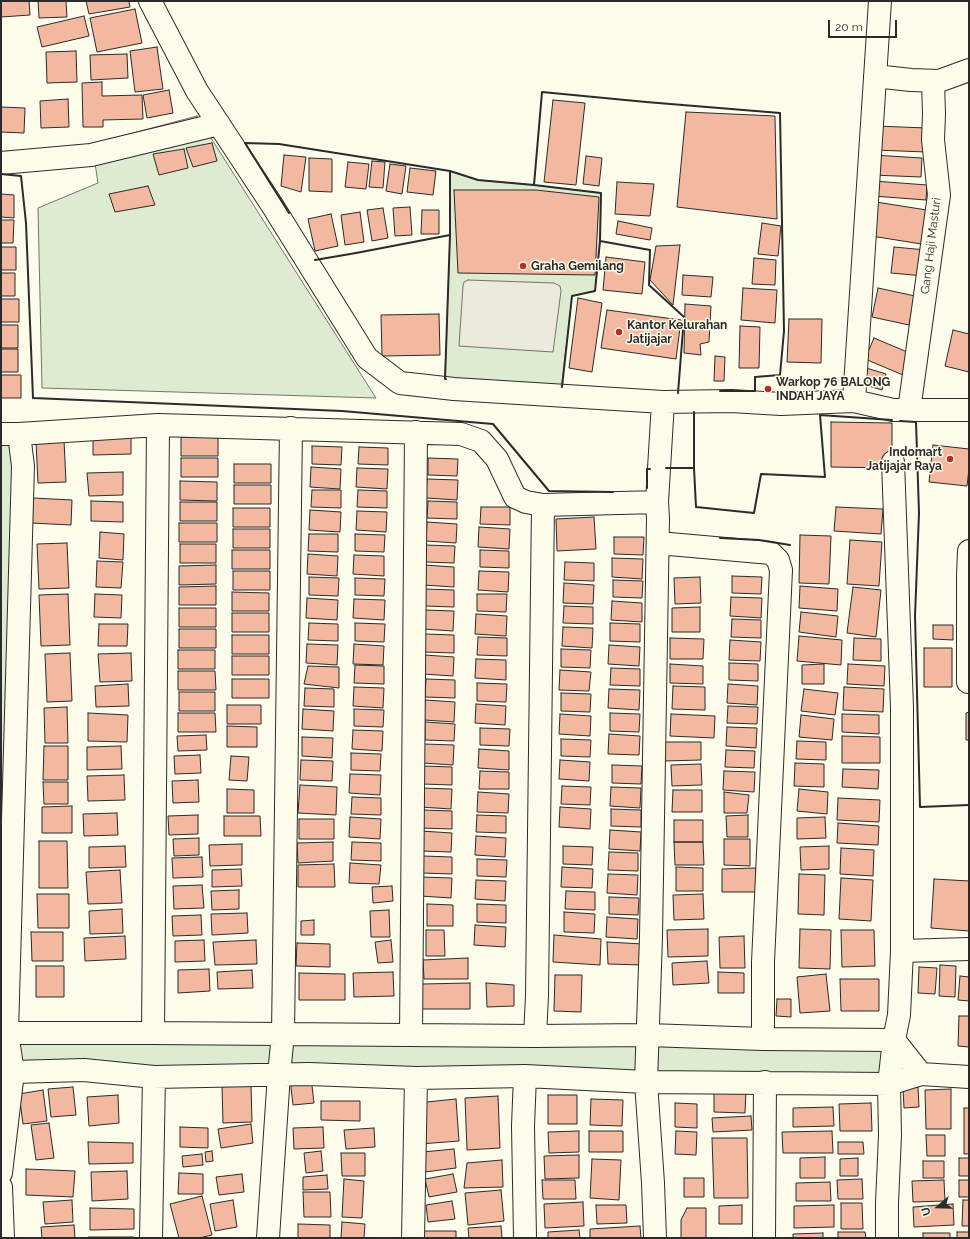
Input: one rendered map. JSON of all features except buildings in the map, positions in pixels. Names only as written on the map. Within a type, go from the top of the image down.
[{"type":"street","points":[[150,1],[197,91],[272,205],[368,358],[400,383],[454,389],[663,402],[781,404],[854,400],[893,410],[969,410]]},
{"type":"street","points":[[854,400],[880,1]]},
{"type":"street","points":[[875,76],[939,81],[969,70]]},
{"type":"street","name":"Gang Haji Masturi","points":[[909,410],[938,196],[933,140],[933,81]]},
{"type":"street","points":[[1,163],[91,154],[219,124]]},
{"type":"street","points":[[655,1238],[646,1082],[651,937],[658,544],[657,502],[663,402]]},
{"type":"street","points":[[1,1173],[7,1074],[4,1033],[8,738],[23,466],[10,434],[158,425],[461,434],[481,442],[497,459],[515,496],[526,502],[543,505],[657,502]]},
{"type":"street","points":[[153,1033],[158,425]]},
{"type":"street","points":[[268,1238],[283,1034],[291,428]]},
{"type":"street","points":[[411,1035],[416,432]]},
{"type":"street","points":[[887,1238],[890,1135],[889,1084],[894,1040],[899,1015],[902,951],[902,708],[893,462]]},
{"type":"street","points":[[535,1036],[537,996],[543,505]]},
{"type":"street","points":[[658,544],[771,553],[778,560],[781,570],[763,962],[763,1039]]},
{"type":"street","points":[[968,682],[969,551]]},
{"type":"street","points":[[902,951],[969,949]]},
{"type":"street","points":[[4,1033],[535,1036],[648,1035],[763,1039],[894,1040]]},
{"type":"street","points":[[894,1040],[921,1074]]},
{"type":"street","points":[[7,1074],[84,1070],[154,1077],[279,1074],[416,1078],[525,1076],[646,1082],[889,1084],[921,1074],[969,1077]]},
{"type":"street","points":[[525,1076],[523,1126],[525,1238]]},
{"type":"street","points":[[151,1238],[154,1077]]},
{"type":"street","points":[[413,1238],[416,1078]]},
{"type":"street","points":[[764,1238],[765,1082]]},
{"type":"street","points":[[1,1187],[3,1238]]},
{"type":"green space","points":[[197,116],[376,398],[42,388],[38,208],[98,183],[92,144]]},
{"type":"green space","name":"Graha Gemilang","points":[[450,171],[478,180],[601,193],[600,241],[595,291],[572,296],[561,391],[445,379],[450,235]]},
{"type":"green space","points":[[1,434],[19,434],[8,1033],[894,1040],[921,1074],[1,1077]]},
{"type":"shaded area","points":[[468,280],[554,283],[560,286],[561,291],[553,352],[459,346],[463,286],[464,282]]},
{"type":"wall","points":[[534,185],[542,92],[780,113],[784,331],[780,375],[755,377],[755,391],[720,391]]},
{"type":"wall","points":[[289,213],[245,143],[279,144],[450,171],[478,180],[601,193],[600,241],[595,291],[572,296],[562,387]]},
{"type":"wall","points":[[446,379],[450,235],[450,171]]},
{"type":"wall","points":[[1,174],[21,176],[26,223],[33,398],[342,411],[493,424],[549,491],[613,492]]},
{"type":"wall","points":[[315,260],[450,235]]},
{"type":"wall","points":[[600,241],[650,250],[649,285],[684,317],[678,393]]},
{"type":"wall","points":[[694,412],[696,507],[754,513],[761,474],[825,477],[820,415],[892,420]]},
{"type":"wall","points":[[900,421],[916,422],[919,513],[915,616],[920,807],[969,805]]},
{"type":"wall","points":[[666,468],[694,468]]},
{"type":"wall","points":[[647,488],[647,469],[650,469]]},
{"type":"wall","points":[[720,538],[759,540],[790,545]]},
{"type":"place","name":"Graha Gemilang","points":[[523,266]]},
{"type":"place","name":"Kantor Kelurahan Jatijajar","points":[[619,332]]},
{"type":"place","name":"Warkop 76 BALONG INDAH JAYA","points":[[768,389]]},
{"type":"place","name":"Indomart Jatijajar Raya","points":[[950,459]]}]
